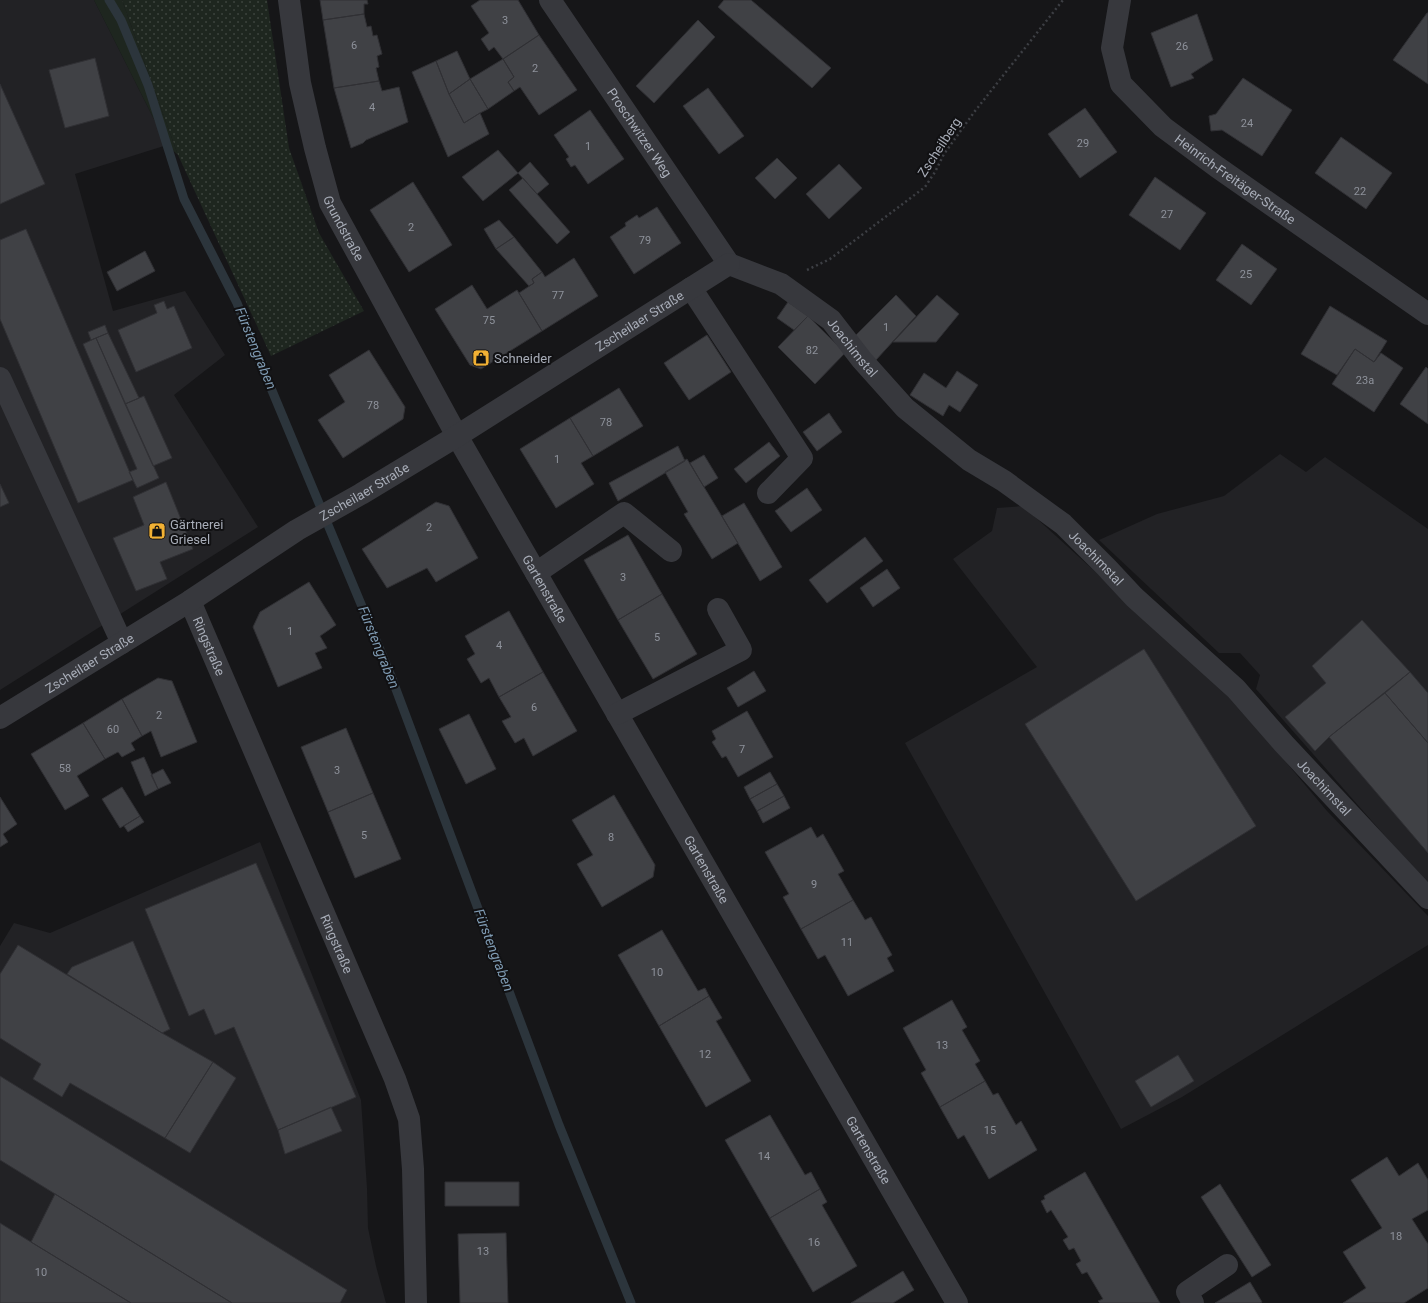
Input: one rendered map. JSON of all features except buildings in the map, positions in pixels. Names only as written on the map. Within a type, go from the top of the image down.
[{"type":"street","name":"Grundstraße","points":[[289,0],[300,83],[315,148],[330,203],[456,436]]},
{"type":"street","name":"Proschwitzer Weg","points":[[550,0],[729,264]]},
{"type":"street","name":"Heinrich-Freitäger-Straße","points":[[1120,0],[1112,48],[1121,84],[1163,127],[1217,167],[1428,314]]},
{"type":"street","name":"Zscheilaer Straße","points":[[0,718],[190,601],[296,530],[361,494],[456,436],[729,264]]},
{"type":"street","name":"Joachimstal","points":[[729,264],[781,284],[831,320],[862,360],[905,408],[969,460],[1004,481],[1063,524],[1134,597],[1236,688],[1284,744],[1428,898]]},
{"type":"street","points":[[691,288],[802,458],[768,492]]},
{"type":"street","points":[[0,378],[122,643]]},
{"type":"street","name":"Gartenstraße","points":[[456,436],[957,1303]]},
{"type":"street","points":[[536,573],[624,513],[671,551]]},
{"type":"street","name":"Ringstraße","points":[[190,601],[395,1079],[410,1119],[413,1169],[416,1303]]},
{"type":"street","points":[[617,714],[741,650],[718,609]]},
{"type":"street","points":[[1193,1303],[1188,1292],[1228,1265]]},
{"type":"path","name":"Zscheilberg","points":[[781,284],[830,259],[925,187],[944,154],[975,111],[1063,0]]},
{"type":"shaded area","points":[[0,0],[94,0],[167,145],[75,174],[113,311],[185,291],[225,355],[174,395],[258,527],[0,690]]},
{"type":"shaded area","points":[[94,0],[122,0],[178,155],[167,145]]},
{"type":"shaded area","points":[[122,0],[267,0],[289,148],[319,233],[364,311],[271,356],[178,155]]},
{"type":"shaded area","points":[[1280,454],[1306,472],[1325,457],[1428,529],[1428,882],[1421,877],[1256,689],[1260,675],[1240,653],[1219,653],[1099,540],[1157,514],[1224,496]]},
{"type":"shaded area","points":[[1023,506],[1101,577],[1213,675],[1327,811],[1428,916],[1428,945],[1182,1097],[1121,1129],[905,743],[1037,667],[953,559],[992,531],[997,508]]},
{"type":"shaded area","points":[[260,842],[361,1100],[368,1228],[386,1303],[0,1303],[0,946],[14,923],[50,933]]},
{"type":"waterway","name":"Fürstengraben","points":[[109,0],[121,20],[148,85],[184,199],[237,303],[391,676],[559,1125],[631,1303]]},
{"type":"place","name":"Schneider","points":[[481,358]]},
{"type":"place","name":"Gärtnerei Griesel","points":[[157,531]]}]
